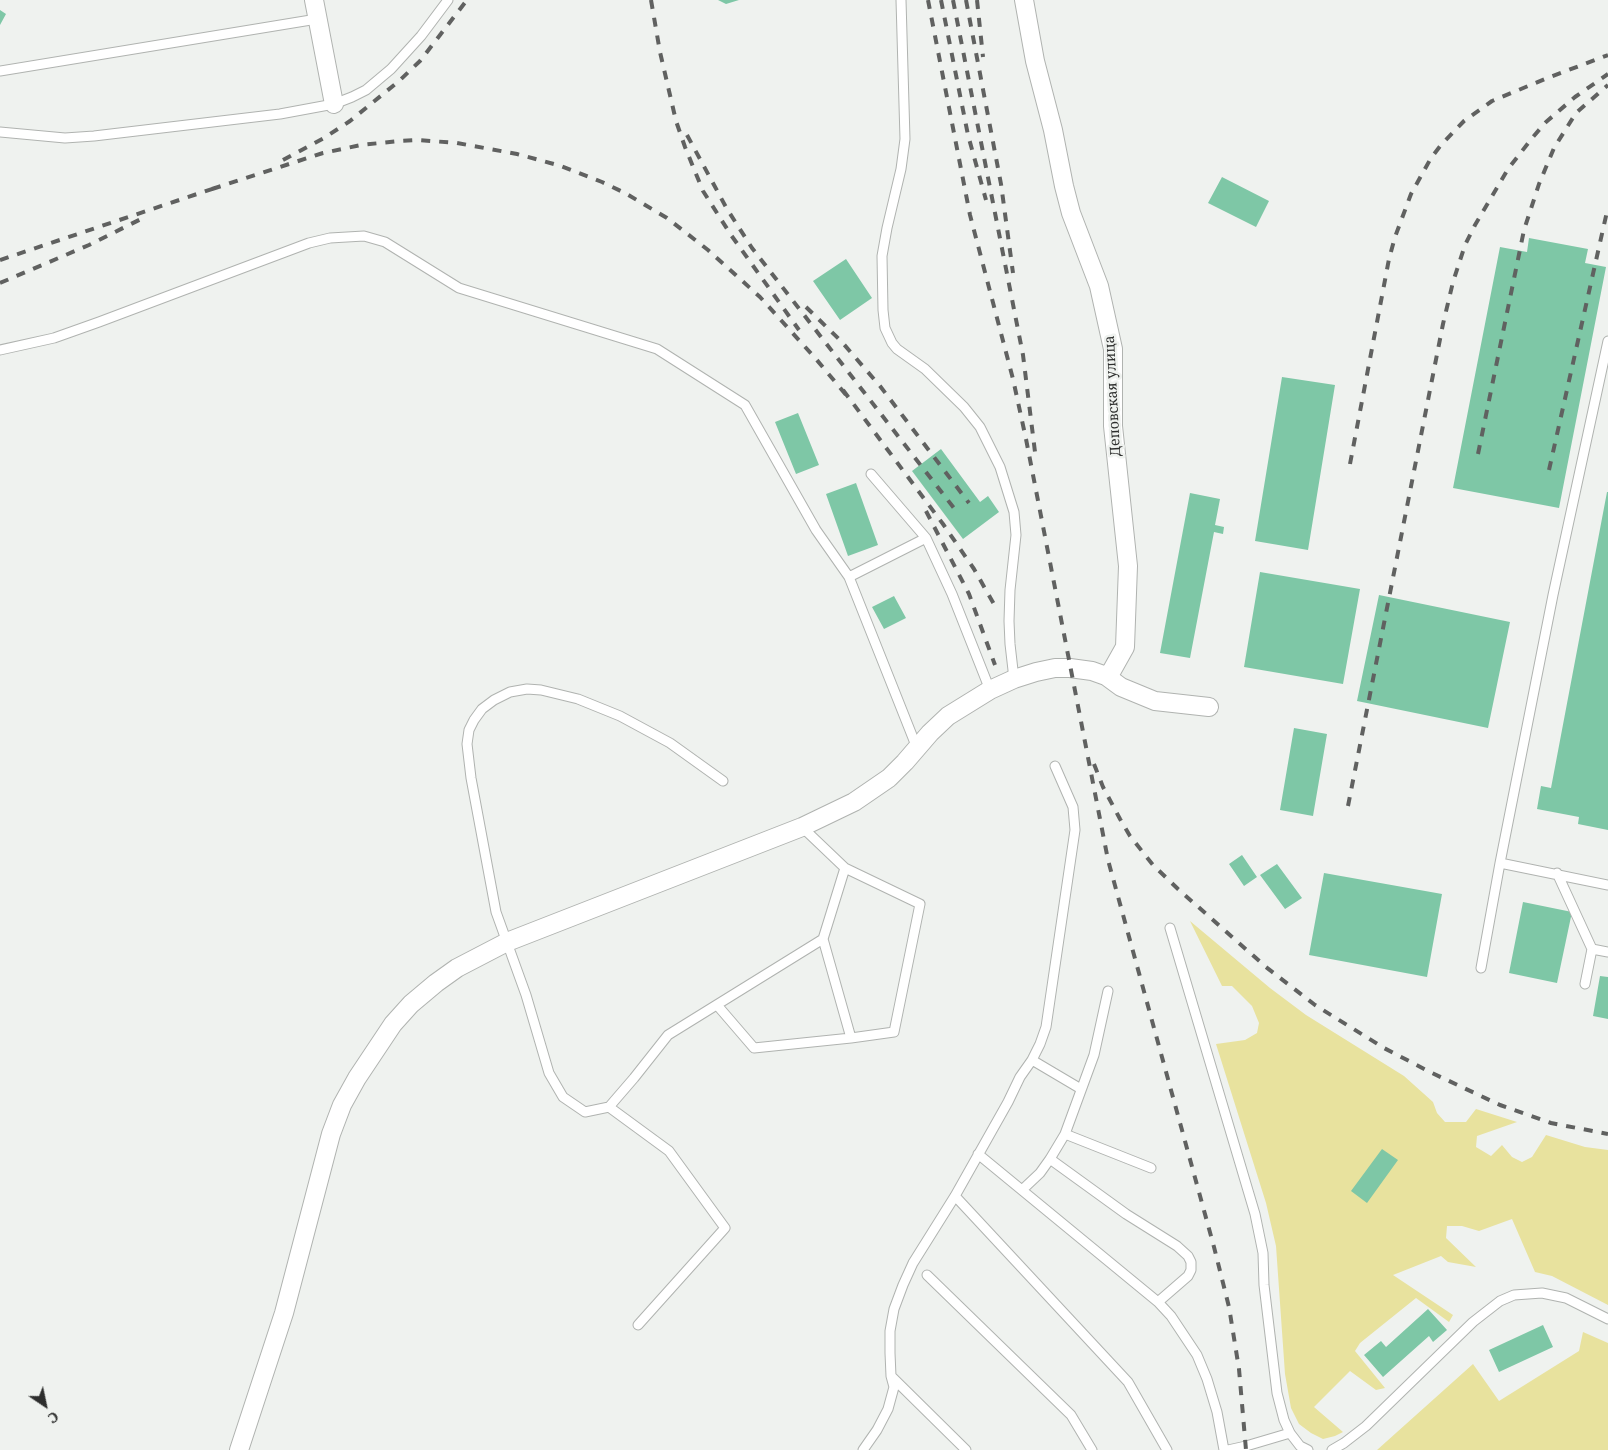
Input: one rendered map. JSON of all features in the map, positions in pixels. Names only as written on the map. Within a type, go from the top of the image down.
[{"type":"street","points":[[314,0],[334,104]]},
{"type":"street","name":"Деповская улица","points":[[1024,0],[1035,61],[1053,130],[1064,186],[1071,213],[1099,286],[1113,349],[1112,426],[1128,566],[1125,646],[1111,672],[1106,676]]},
{"type":"street","points":[[239,1450],[289,1297],[331,1134],[342,1105],[393,1024],[410,1004],[436,983],[458,968],[507,942],[802,827],[854,802],[889,778],[948,716],[990,690],[1014,679],[1055,668],[1092,671],[1106,676],[1121,687],[1155,701],[1208,707]]},
{"type":"lane","points":[[0,132],[56,137],[94,136],[280,114],[334,104],[352,98],[366,90],[391,69],[421,36],[448,0]]},
{"type":"lane","points":[[901,0],[905,139],[902,169],[882,256],[885,328],[897,349],[924,369],[964,407],[980,427],[1000,467],[1009,491],[1014,512],[1016,535],[1011,573],[1009,621],[1014,679]]},
{"type":"lane","points":[[0,71],[317,19]]},
{"type":"lane","points":[[0,350],[54,338],[90,326],[309,243],[330,238],[364,236],[385,242],[459,288],[657,348],[745,405],[816,530],[849,577],[917,749]]},
{"type":"lane","points":[[1481,968],[1553,596],[1608,340]]},
{"type":"lane","points":[[871,474],[926,538],[952,594],[990,690]]},
{"type":"lane","points":[[849,577],[926,538]]},
{"type":"lane","points":[[723,781],[659,737],[620,716],[578,699],[541,690],[527,689],[510,692],[482,709],[474,720],[469,730],[468,758],[494,904],[526,995],[549,1073],[563,1097],[584,1112],[609,1108],[668,1035],[822,940]]},
{"type":"lane","points":[[863,1450],[877,1430],[888,1409],[894,1387],[891,1376],[890,1331],[894,1309],[913,1263],[955,1196],[1020,1077],[1032,1060],[1043,1035],[1050,1008],[1075,830],[1073,806],[1055,766]]},
{"type":"lane","points":[[717,1005],[754,1048],[894,1032],[920,904],[845,868],[802,827]]},
{"type":"lane","points":[[1500,863],[1557,873],[1608,885]]},
{"type":"lane","points":[[845,868],[822,940],[851,1038]]},
{"type":"lane","points":[[1557,873],[1592,949],[1585,984]]},
{"type":"lane","points":[[1170,928],[1255,1214],[1263,1253],[1264,1285],[1277,1393],[1284,1420],[1290,1433],[1303,1449]]},
{"type":"lane","points":[[1592,949],[1608,952]]},
{"type":"lane","points":[[1022,1190],[1040,1173],[1065,1134],[1094,1054],[1108,991]]},
{"type":"lane","points":[[1032,1060],[1081,1089]]},
{"type":"lane","points":[[609,1108],[669,1151],[725,1228],[638,1325]]},
{"type":"lane","points":[[1065,1134],[1151,1168]]},
{"type":"lane","points":[[978,1154],[1158,1302],[1176,1322],[1197,1355],[1207,1379],[1217,1412],[1224,1450]]},
{"type":"lane","points":[[1050,1159],[1126,1214],[1177,1246],[1188,1256],[1191,1262],[1191,1270],[1188,1276],[1158,1302]]},
{"type":"lane","points":[[955,1196],[1128,1382],[1167,1450]]},
{"type":"lane","points":[[927,1274],[1070,1415],[1092,1450]]},
{"type":"lane","points":[[1332,1450],[1366,1426],[1472,1322],[1500,1301],[1514,1295],[1542,1293],[1566,1298],[1608,1319]]},
{"type":"lane","points":[[891,1376],[966,1450]]},
{"type":"lane","points":[[1228,1450],[1290,1433]]},
{"type":"shaded area","points":[[1190,921],[1270,988],[1306,1015],[1404,1076],[1433,1102],[1437,1113],[1445,1122],[1466,1122],[1476,1109],[1517,1122],[1477,1136],[1476,1147],[1491,1156],[1502,1145],[1512,1157],[1522,1162],[1532,1157],[1546,1135],[1585,1147],[1608,1150],[1608,1305],[1552,1276],[1535,1272],[1512,1219],[1479,1231],[1462,1226],[1447,1226],[1446,1238],[1476,1267],[1448,1262],[1441,1256],[1393,1275],[1453,1315],[1449,1322],[1416,1298],[1360,1343],[1355,1351],[1385,1388],[1376,1390],[1350,1371],[1314,1407],[1343,1432],[1323,1439],[1299,1424],[1291,1408],[1285,1374],[1276,1246],[1266,1203],[1216,1044],[1245,1040],[1257,1033],[1259,1023],[1252,1006],[1232,986],[1222,986]]},
{"type":"shaded area","points":[[1583,1332],[1608,1343],[1608,1450],[1377,1450],[1473,1364],[1499,1401],[1579,1351]]},
{"type":"building","points":[[718,0],[739,0],[726,4]]},
{"type":"building","points":[[0,10],[6,14],[0,25]]},
{"type":"building","points":[[1222,177],[1269,201],[1256,227],[1208,203]]},
{"type":"building","points":[[1529,238],[1588,249],[1585,263],[1606,267],[1559,508],[1453,488],[1500,247],[1527,252]]},
{"type":"building","points":[[846,259],[872,298],[840,320],[813,281]]},
{"type":"building","points":[[1282,377],[1335,385],[1308,550],[1255,541]]},
{"type":"building","points":[[798,413],[819,465],[796,474],[775,422]]},
{"type":"building","points":[[941,449],[980,502],[988,496],[999,512],[963,539],[912,471]]},
{"type":"building","points":[[856,483],[878,545],[848,556],[826,494]]},
{"type":"building","points":[[1607,492],[1608,830],[1578,824],[1579,817],[1537,809],[1541,786],[1551,788]]},
{"type":"building","points":[[1190,493],[1220,499],[1215,525],[1224,527],[1223,534],[1214,532],[1190,658],[1160,653]]},
{"type":"building","points":[[1260,572],[1360,589],[1343,684],[1244,667]]},
{"type":"building","points":[[1379,595],[1510,622],[1488,728],[1357,701]]},
{"type":"building","points":[[894,596],[906,618],[884,629],[872,607]]},
{"type":"building","points":[[1294,728],[1327,734],[1313,816],[1280,810]]},
{"type":"building","points":[[1242,855],[1257,877],[1244,886],[1229,864]]},
{"type":"building","points":[[1277,864],[1302,898],[1285,909],[1260,875]]},
{"type":"building","points":[[1324,873],[1442,894],[1427,977],[1309,955]]},
{"type":"building","points":[[1523,902],[1572,912],[1557,983],[1509,973]]},
{"type":"building","points":[[1600,976],[1608,977],[1608,1019],[1593,1016]]},
{"type":"building","points":[[1382,1149],[1398,1160],[1367,1203],[1351,1191]]},
{"type":"building","points":[[1428,1309],[1447,1330],[1433,1342],[1429,1336],[1383,1377],[1364,1355],[1381,1341],[1386,1347]]},
{"type":"building","points":[[1543,1325],[1553,1347],[1499,1372],[1489,1350]]},
{"type":"railway","points":[[283,160],[324,138],[350,121],[399,81],[420,61],[467,0]]},
{"type":"railway","points":[[651,0],[660,52],[676,121],[703,191],[731,235],[799,330]]},
{"type":"railway","points":[[928,0],[970,215],[1013,379],[1026,439],[1108,860],[1229,1307],[1239,1369],[1246,1450]]},
{"type":"railway","points":[[941,0],[968,135],[986,200]]},
{"type":"railway","points":[[953,0],[1023,355],[1036,460]]},
{"type":"railway","points":[[966,0],[1001,184],[1013,273]]},
{"type":"railway","points":[[977,0],[983,57]]},
{"type":"railway","points":[[1350,464],[1389,259],[1411,194],[1431,158],[1464,121],[1492,101],[1608,55]]},
{"type":"railway","points":[[1348,806],[1443,324],[1453,282],[1465,245],[1508,169],[1533,137],[1546,122],[1575,97],[1608,74]]},
{"type":"railway","points":[[1478,454],[1524,230],[1539,184],[1554,148],[1576,113],[1608,85]]},
{"type":"railway","points":[[687,135],[727,209],[752,248],[957,512]]},
{"type":"railway","points":[[212,189],[323,153],[361,145],[399,141],[418,140],[457,143],[517,154],[561,166],[625,193],[667,218],[708,250],[760,297],[847,396]]},
{"type":"railway","points":[[0,260],[218,187]]},
{"type":"railway","points":[[1549,470],[1608,207]]},
{"type":"railway","points":[[0,283],[89,245],[141,219]]},
{"type":"railway","points":[[806,307],[841,341],[880,386],[969,503]]},
{"type":"railway","points":[[843,390],[943,524],[974,569],[995,606]]},
{"type":"railway","points":[[926,511],[969,594],[995,665]]},
{"type":"railway","points":[[1094,764],[1103,787],[1120,819],[1130,836],[1153,865],[1266,967],[1315,1005],[1384,1048],[1500,1105],[1551,1123],[1608,1134]]}]
